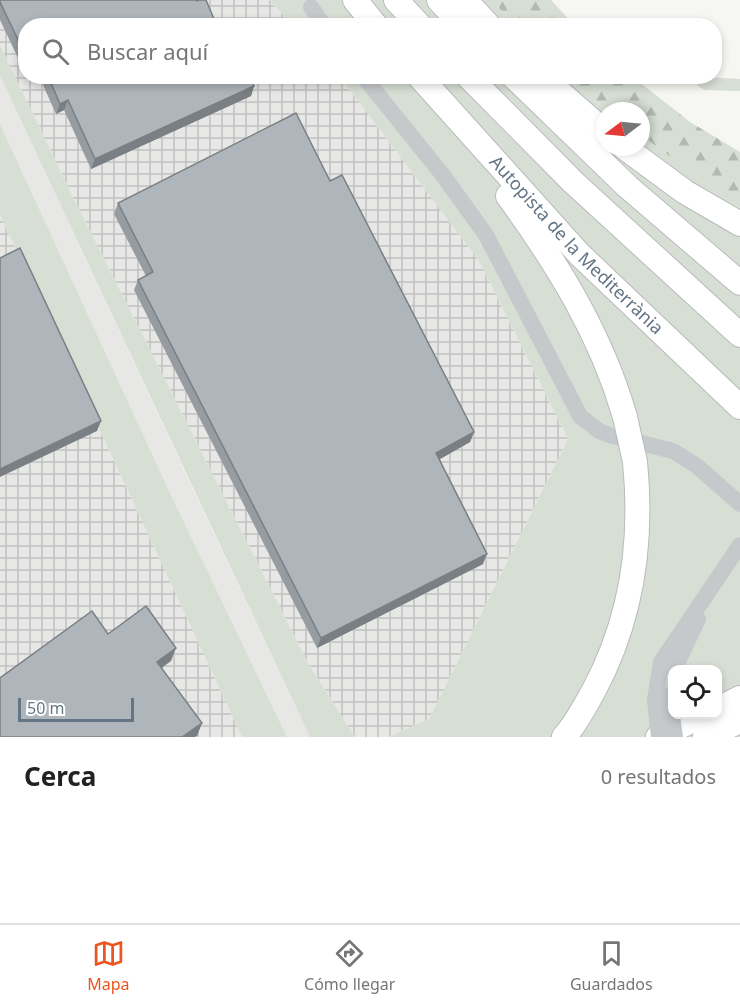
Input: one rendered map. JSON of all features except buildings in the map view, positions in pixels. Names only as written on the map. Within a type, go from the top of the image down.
[{"type":"highway","points":[[355,0],[370,18]]},
{"type":"highway","points":[[396,0],[413,18]]},
{"type":"highway","points":[[439,0],[456,18]]},
{"type":"highway","points":[[465,0],[482,18]]},
{"type":"highway","name":"Autopista de la Mediterrània","points":[[426,84],[579,254],[740,406]]},
{"type":"highway","points":[[476,84],[573,182],[740,335]]},
{"type":"highway","points":[[521,84],[628,187],[740,283]]},
{"type":"highway","points":[[550,84],[596,124]]},
{"type":"highway","points":[[442,104],[565,277],[593,330],[616,387],[634,462],[638,531],[634,567],[618,641],[587,704],[564,737]]},
{"type":"highway","points":[[636,156],[685,192],[740,224]]},
{"type":"highway","points":[[722,707],[740,698]]},
{"type":"highway","points":[[658,737],[696,719]]},
{"type":"highway","points":[[705,737],[740,721]]},
{"type":"street","points":[[311,7],[319,18]]},
{"type":"street","points":[[369,84],[442,174],[486,235],[580,416],[599,431],[609,435],[673,451],[697,466],[740,504]]},
{"type":"street","points":[[658,737],[662,697],[662,662],[740,545]]},
{"type":"street","points":[[676,665],[710,590]]},
{"type":"street","points":[[668,683],[662,697],[675,737]]},
{"type":"shaded area","points":[[0,0],[269,0],[286,18],[18,18],[18,82],[0,45]]},
{"type":"shaded area","points":[[0,76],[310,737],[287,737],[170,493],[0,124]]},
{"type":"shaded area","points":[[19,84],[345,84],[479,261],[568,439],[429,719],[388,737],[355,737],[308,663],[73,197]]},
{"type":"shaded area","points":[[0,215],[242,737],[0,737]]},
{"type":"green space","points":[[269,0],[491,0],[509,18],[286,18]]},
{"type":"green space","points":[[491,0],[551,0],[568,18],[509,18]]},
{"type":"green space","points":[[0,45],[73,197],[308,663],[355,737],[310,737],[0,76]]},
{"type":"green space","points":[[722,78],[740,79],[740,91],[704,90],[697,85],[722,84]]},
{"type":"green space","points":[[345,84],[574,84],[597,102],[596,156],[650,156],[650,142],[740,208],[740,737],[388,737],[429,719],[568,439],[479,261]]},
{"type":"green space","points":[[574,84],[642,84],[690,122],[740,152],[740,208],[650,142],[650,102],[597,102]]},
{"type":"green space","points":[[0,124],[170,493],[287,737],[242,737],[0,215]]}]
